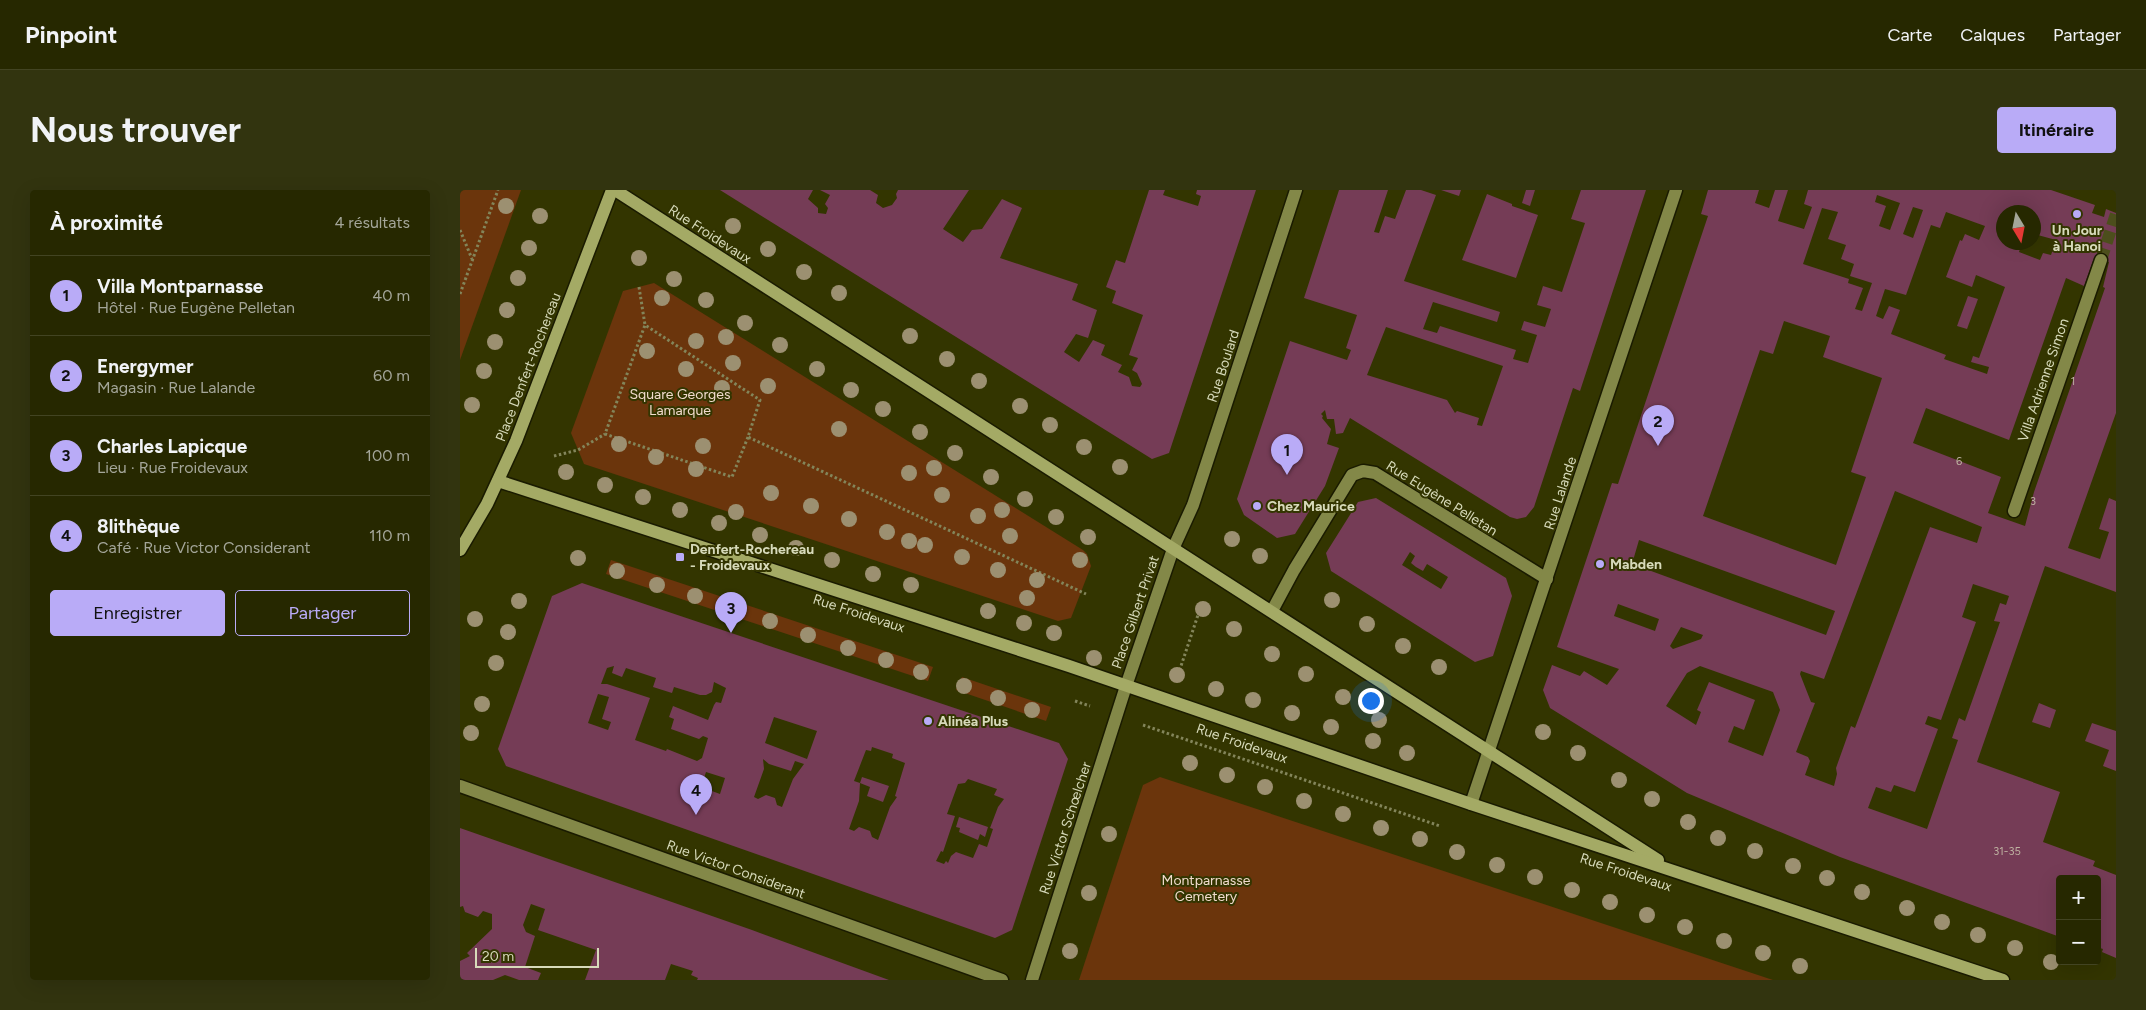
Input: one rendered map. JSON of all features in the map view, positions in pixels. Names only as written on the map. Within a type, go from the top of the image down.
[{"type":"main road","name":"Place Denfert-Rochereau","points":[[460,550],[498,482],[516,441],[614,190]]},
{"type":"main road","name":"Rue Froidevaux","points":[[614,190],[1673,870]]},
{"type":"main road","name":"Rue Froidevaux","points":[[498,482],[1126,686],[1471,804],[2003,980]]},
{"type":"street","name":"Rue Boulard","points":[[1173,549],[1193,505],[1296,190]]},
{"type":"street","name":"Rue Lalande","points":[[1471,804],[1676,190]]},
{"type":"street","name":"Villa Adrienne Simon","points":[[2014,511],[2101,260]]},
{"type":"street","name":"Rue Eugène Pelletan","points":[[1272,611],[1294,570],[1352,475],[1363,471],[1376,473],[1547,579]]},
{"type":"street","name":"Place Gilbert Privat","points":[[1126,686],[1173,549]]},
{"type":"street","name":"Rue Victor Schœlcher","points":[[1032,980],[1126,686]]},
{"type":"street","name":"Rue Victor Considerant","points":[[460,786],[1002,980]]},
{"type":"path","points":[[460,294],[498,190]]},
{"type":"path","points":[[460,230],[472,259]]},
{"type":"path","points":[[554,456],[578,450],[605,434],[644,325],[639,287]]},
{"type":"path","points":[[605,434],[732,477],[748,437],[760,400],[644,325]]},
{"type":"path","points":[[748,437],[1086,594]]},
{"type":"path","points":[[1178,676],[1202,603]]},
{"type":"path","name":"Rue Froidevaux","points":[[1069,698],[1442,827]]},
{"type":"green space","points":[[460,190],[521,190],[460,360]]},
{"type":"green space","name":"Square Georges Lamarque","points":[[654,283],[1083,550],[1087,554],[1091,566],[1071,618],[1058,621],[584,464],[571,433],[623,291]]},
{"type":"green space","points":[[611,560],[933,667],[928,681],[606,574]]},
{"type":"green space","points":[[962,677],[1051,707],[1046,721],[956,690]]},
{"type":"green space","name":"Montparnasse Cemetery","points":[[1160,777],[1773,980],[1079,980],[1143,785]]},
{"type":"building","points":[[720,190],[813,190],[808,199],[818,208],[818,213],[826,214],[828,208],[825,204],[830,195],[820,190],[870,190],[878,195],[876,203],[883,208],[892,205],[897,198],[898,190],[969,190],[943,229],[963,242],[972,230],[982,229],[1002,199],[1022,208],[1000,258],[1078,284],[1072,300],[1097,310],[1088,338],[1076,334],[1064,352],[1079,362],[1093,340],[1105,345],[1101,355],[1122,365],[1118,372],[1129,377],[1132,386],[1140,387],[1142,384],[1137,373],[1132,370],[1138,358],[1129,355],[1143,315],[1112,303],[1116,291],[1106,287],[1116,260],[1125,263],[1149,190],[1165,190],[1163,195],[1198,206],[1201,196],[1196,194],[1197,190],[1256,190],[1169,453],[1152,459]]},
{"type":"building","points":[[1339,190],[1388,190],[1374,232],[1379,233],[1385,216],[1395,219],[1406,190],[1421,190],[1436,195],[1404,281],[1500,312],[1497,322],[1433,302],[1423,329],[1437,333],[1440,326],[1516,350],[1513,359],[1528,363],[1537,335],[1521,330],[1524,321],[1545,327],[1551,309],[1537,305],[1543,286],[1562,292],[1585,223],[1571,219],[1581,190],[1646,190],[1580,391],[1573,388],[1534,507],[1526,517],[1517,519],[1510,517],[1350,418],[1343,433],[1336,434],[1334,419],[1327,419],[1325,410],[1321,414],[1322,418],[1331,429],[1327,444],[1339,448],[1325,486],[1295,534],[1277,538],[1244,515],[1237,499],[1290,341],[1347,360],[1351,350],[1346,348],[1357,315],[1304,298]],"holes":[[[1386,327],[1503,366],[1482,426],[1477,425],[1479,418],[1457,411],[1455,413],[1447,400],[1367,375]]]},
{"type":"building","points":[[1441,190],[1461,190],[1459,196]]},
{"type":"building","points":[[1526,190],[1535,190],[1530,206],[1522,203]]},
{"type":"building","points":[[1708,190],[1759,190],[1755,203],[1769,208],[1775,190],[1788,190],[1778,221],[1804,229],[1812,207],[1804,204],[1808,190],[2051,190],[2095,205],[2092,213],[2104,217],[2106,209],[2116,213],[2116,413],[2068,548],[2100,559],[2109,532],[2099,529],[2109,498],[2116,501],[2116,592],[2045,566],[1977,762],[2060,792],[2043,842],[2095,861],[2093,866],[2116,875],[2116,958],[2102,952],[2103,949],[2101,948],[2101,875],[2056,875],[2056,936],[1840,857],[1687,793],[1550,708],[1543,690],[1552,665],[1580,676],[1584,671],[1607,685],[1619,669],[1557,647],[1612,483],[1618,484],[1708,216],[1701,214]],"holes":[[[1877,195],[1900,203],[1890,230],[1879,226],[1886,206],[1875,202]],[[1913,207],[1923,210],[1913,238],[1903,234]],[[1822,208],[1838,212],[1828,239],[1846,245],[1841,259],[1854,264],[1850,276],[1872,283],[1862,311],[1855,309],[1863,288],[1848,283],[1849,279],[1803,264]],[[1946,212],[1985,226],[1979,240],[1965,234],[1962,241],[1960,240],[1946,277],[1972,287],[1976,275],[2005,287],[1979,358],[1973,356],[1971,362],[1989,367],[1987,374],[1944,359],[1946,355],[1891,334],[1900,310],[1889,306],[1883,319],[1876,316],[1885,289],[1906,295],[1931,225],[1940,228]],[[2094,258],[2109,262],[2103,287],[2105,288],[2034,492],[2025,526],[1988,513],[2001,477],[1913,443],[1926,408],[2009,440],[2066,278],[2084,286]],[[1784,321],[1830,336],[1823,357],[1882,378],[1851,472],[1866,477],[1836,565],[1703,516],[1760,350],[1773,354]],[[1895,491],[1982,527],[1977,543],[1930,527],[1855,728],[1851,726],[1836,768],[1837,774],[1834,786],[1805,775],[1810,761],[1808,757],[1796,752],[1815,703],[1811,702],[1800,674],[1801,671],[1824,679]],[[1639,540],[1835,611],[1826,635],[1632,564]],[[1973,584],[2009,596],[2006,605],[2000,603],[1994,621],[2000,622],[1965,721],[1959,718],[1952,738],[1958,740],[1927,829],[1868,808],[1876,787],[1891,792],[1894,785],[1915,792],[1938,729],[1925,724],[1928,716],[1941,720],[1976,622],[1962,617]],[[1618,604],[1659,619],[1655,631],[1614,616]],[[1681,627],[1703,635],[1701,639],[1673,649],[1670,646]],[[1700,666],[1773,692],[1780,710],[1763,756],[1728,742],[1734,726],[1744,730],[1755,700],[1709,682],[1697,710],[1701,712],[1696,725],[1666,706],[1687,673]]]},
{"type":"building","points":[[1487,194],[1512,204],[1512,206],[1538,215],[1516,278],[1462,260]]},
{"type":"building","points":[[1968,296],[1978,299],[1967,329],[1957,326]]},
{"type":"building","points":[[1376,498],[1506,578],[1512,596],[1493,656],[1475,662],[1331,571],[1326,553],[1358,502]],"holes":[[[1410,552],[1415,556],[1411,563],[1416,567],[1423,571],[1427,564],[1448,577],[1441,589],[1402,565]]]},
{"type":"building","points":[[582,583],[1059,743],[1068,759],[1012,930],[995,938],[506,766],[498,749],[552,596]],"holes":[[[614,666],[612,673],[622,677],[626,668],[656,678],[653,687],[672,693],[674,687],[706,695],[712,692],[714,682],[726,688],[721,703],[716,702],[708,720],[673,706],[669,717],[674,719],[671,729],[699,739],[703,736],[708,738],[702,758],[697,761],[667,749],[666,751],[635,740],[650,698],[607,684],[601,684],[607,668]],[[598,694],[609,697],[602,719],[611,722],[608,730],[588,723]],[[774,717],[817,731],[807,759],[765,743]],[[872,747],[893,754],[892,758],[905,763],[895,796],[897,797],[890,807],[878,840],[872,837],[870,831],[859,827],[854,831],[849,829],[859,801],[860,783],[854,781],[866,750],[871,751]],[[763,759],[769,764],[791,771],[795,761],[804,764],[793,779],[782,807],[777,805],[775,798],[766,795],[758,799],[754,797],[764,769]],[[706,772],[725,778],[720,794],[701,787]],[[968,779],[997,789],[994,795],[1004,799],[998,807],[990,828],[993,829],[987,847],[979,844],[973,858],[956,852],[951,856],[948,863],[946,861],[944,864],[936,861],[941,851],[943,852],[955,816],[947,814],[958,784],[965,783]]]},
{"type":"building","points":[[2039,703],[2056,710],[2050,728],[2032,722]]},
{"type":"building","points":[[2092,723],[2116,731],[2116,771],[2103,766],[2109,750],[2085,741]]},
{"type":"building","points":[[862,777],[889,786],[883,802],[867,796],[870,787],[860,783]]},
{"type":"building","points":[[959,817],[988,827],[985,837],[980,834],[978,840],[959,832],[960,828],[956,827]]},
{"type":"building","points":[[460,828],[889,980],[697,980],[698,978],[691,975],[693,971],[671,964],[665,980],[585,980],[596,950],[538,930],[545,909],[531,904],[523,925],[526,932],[535,936],[525,967],[541,973],[538,980],[519,980],[505,975],[493,980],[460,980],[460,961],[470,956],[467,953],[492,929],[492,914],[483,911],[478,917],[465,912],[463,906],[460,907]]},
{"type":"tunnel","points":[[2101,260],[2116,214]]},
{"type":"place","name":"Un Jour à Hanoi","points":[[2077,214]]},
{"type":"place","name":"Energymer","points":[[1658,446]]},
{"type":"place","name":"Villa Montparnasse","points":[[1287,475]]},
{"type":"place","name":"Chez Maurice","points":[[1257,506]]},
{"type":"place","name":"Denfert-Rochereau - Froidevaux","points":[[680,557]]},
{"type":"place","name":"Mabden","points":[[1600,564]]},
{"type":"place","name":"Charles Lapicque","points":[[731,633]]},
{"type":"place","name":"Alinéa Plus","points":[[928,721]]},
{"type":"place","name":"8lithèque","points":[[696,815]]}]
